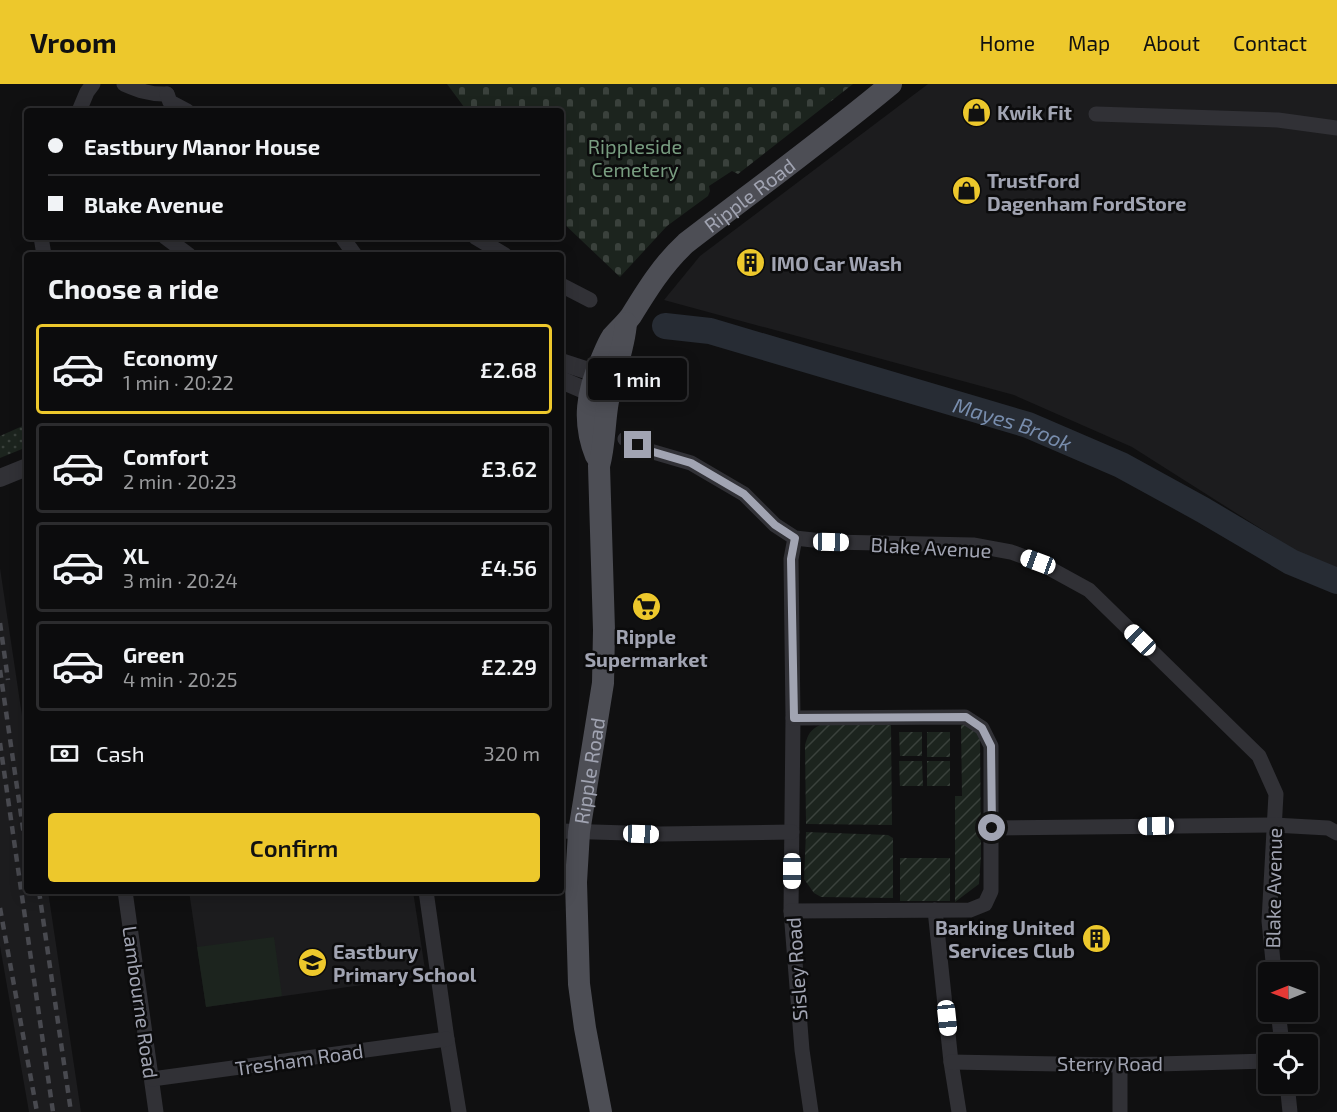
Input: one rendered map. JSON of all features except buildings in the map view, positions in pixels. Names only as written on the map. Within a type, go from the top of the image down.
[{"type":"main road","name":"Ripple Road","points":[[601,1112],[579,984],[576,882],[570,832],[603,683],[604,630],[599,465],[604,447],[602,383],[624,344],[626,323],[654,279],[676,252],[772,176],[831,134],[891,84]]},
{"type":"street","points":[[80,108],[93,84]]},
{"type":"street","points":[[124,84],[143,92],[158,94],[168,89],[170,102],[181,108]]},
{"type":"street","points":[[1096,114],[1278,120],[1337,128]]},
{"type":"street","points":[[169,240],[185,252]]},
{"type":"street","points":[[481,240],[500,252]]},
{"type":"street","points":[[564,287],[590,300]]},
{"type":"street","points":[[564,364],[602,383]]},
{"type":"street","points":[[564,381],[582,389],[602,383]]},
{"type":"street","name":"Blake Avenue","points":[[625,439],[650,451],[691,463],[744,494],[775,525],[795,538],[831,542],[973,545],[1011,552],[1038,562],[1089,590],[1259,756],[1276,794],[1269,921],[1273,962]]},
{"type":"street","points":[[0,478],[24,468]]},
{"type":"street","name":"Sisley Road","points":[[795,538],[791,559],[794,718],[791,911],[802,1050],[811,1112]]},
{"type":"street","points":[[791,911],[970,910],[985,904],[991,891],[992,828],[991,746],[982,728],[966,717],[794,718]]},
{"type":"street","points":[[992,828],[1274,825],[1328,828],[1337,832]]},
{"type":"street","points":[[570,832],[660,834],[792,832]]},
{"type":"street","name":"Lambourne Road","points":[[125,894],[156,1112]]},
{"type":"street","points":[[426,894],[459,1112]]},
{"type":"street","points":[[935,910],[951,1062],[959,1112]]},
{"type":"street","name":"Tresham Road","points":[[152,1079],[447,1039]]},
{"type":"street","name":"Sterry Road","points":[[951,1062],[1120,1065],[1258,1061]]},
{"type":"street","points":[[1120,1065],[1120,1112]]},
{"type":"street","points":[[1288,1094],[1290,1112]]},
{"type":"shaded area","points":[[928,84],[1337,84],[1337,571],[1318,565],[1132,447],[1014,395],[664,300],[700,256]]},
{"type":"shaded area","points":[[0,568],[24,729],[24,894],[48,894],[81,1112],[29,1112],[0,946]]},
{"type":"shaded area","name":"Eastbury Primary School","points":[[189,894],[413,894],[426,976],[206,1007]]},
{"type":"green space","name":"Rippleside Cemetery","points":[[447,84],[853,84],[738,174],[732,171],[709,186],[708,196],[667,226],[620,277],[564,224],[564,108],[465,108]]},
{"type":"green space","points":[[24,425],[24,448],[0,458],[0,436]]},
{"type":"green space","points":[[971,724],[980,731],[981,855],[979,884],[955,902],[955,796],[962,796],[961,725]]},
{"type":"green space","points":[[820,725],[891,725],[892,825],[806,824],[805,745],[810,733]]},
{"type":"green space","points":[[899,732],[922,732],[922,756],[900,756]]},
{"type":"green space","points":[[927,732],[950,732],[950,757],[927,757]]},
{"type":"green space","points":[[899,761],[922,761],[923,786],[900,786]]},
{"type":"green space","points":[[927,761],[950,761],[950,786],[927,786]]},
{"type":"green space","points":[[806,832],[888,835],[893,838],[893,898],[821,897],[814,893],[804,879]]},
{"type":"green space","points":[[900,858],[950,858],[950,901],[900,901]]},
{"type":"green space","points":[[274,937],[282,996],[206,1007],[197,947]]},
{"type":"waterway","name":"Mayes Brook","points":[[665,326],[710,331],[1028,425],[1121,465],[1291,562],[1337,581]]},
{"type":"railway","points":[[0,623],[8,680]]},
{"type":"railway","points":[[0,670],[24,835]]},
{"type":"railway","points":[[0,743],[53,1112]]},
{"type":"railway","points":[[39,894],[71,1112]]},
{"type":"railway","points":[[0,908],[37,1112]]},
{"type":"place","name":"Kwik Fit","points":[[976,112]]},
{"type":"place","name":"TrustFord Dagenham FordStore","points":[[966,191]]},
{"type":"place","name":"IMO Car Wash","points":[[750,263]]},
{"type":"place","name":"Ripple Supermarket","points":[[646,606]]},
{"type":"place","name":"Barking United Services Club","points":[[1096,938]]},
{"type":"place","name":"Eastbury Primary School","points":[[312,962]]},
{"type":"route","points":[[638,445],[650,451],[691,463],[744,494],[775,525],[795,538],[791,559],[794,718],[966,717],[982,728],[991,746],[992,828]]}]
